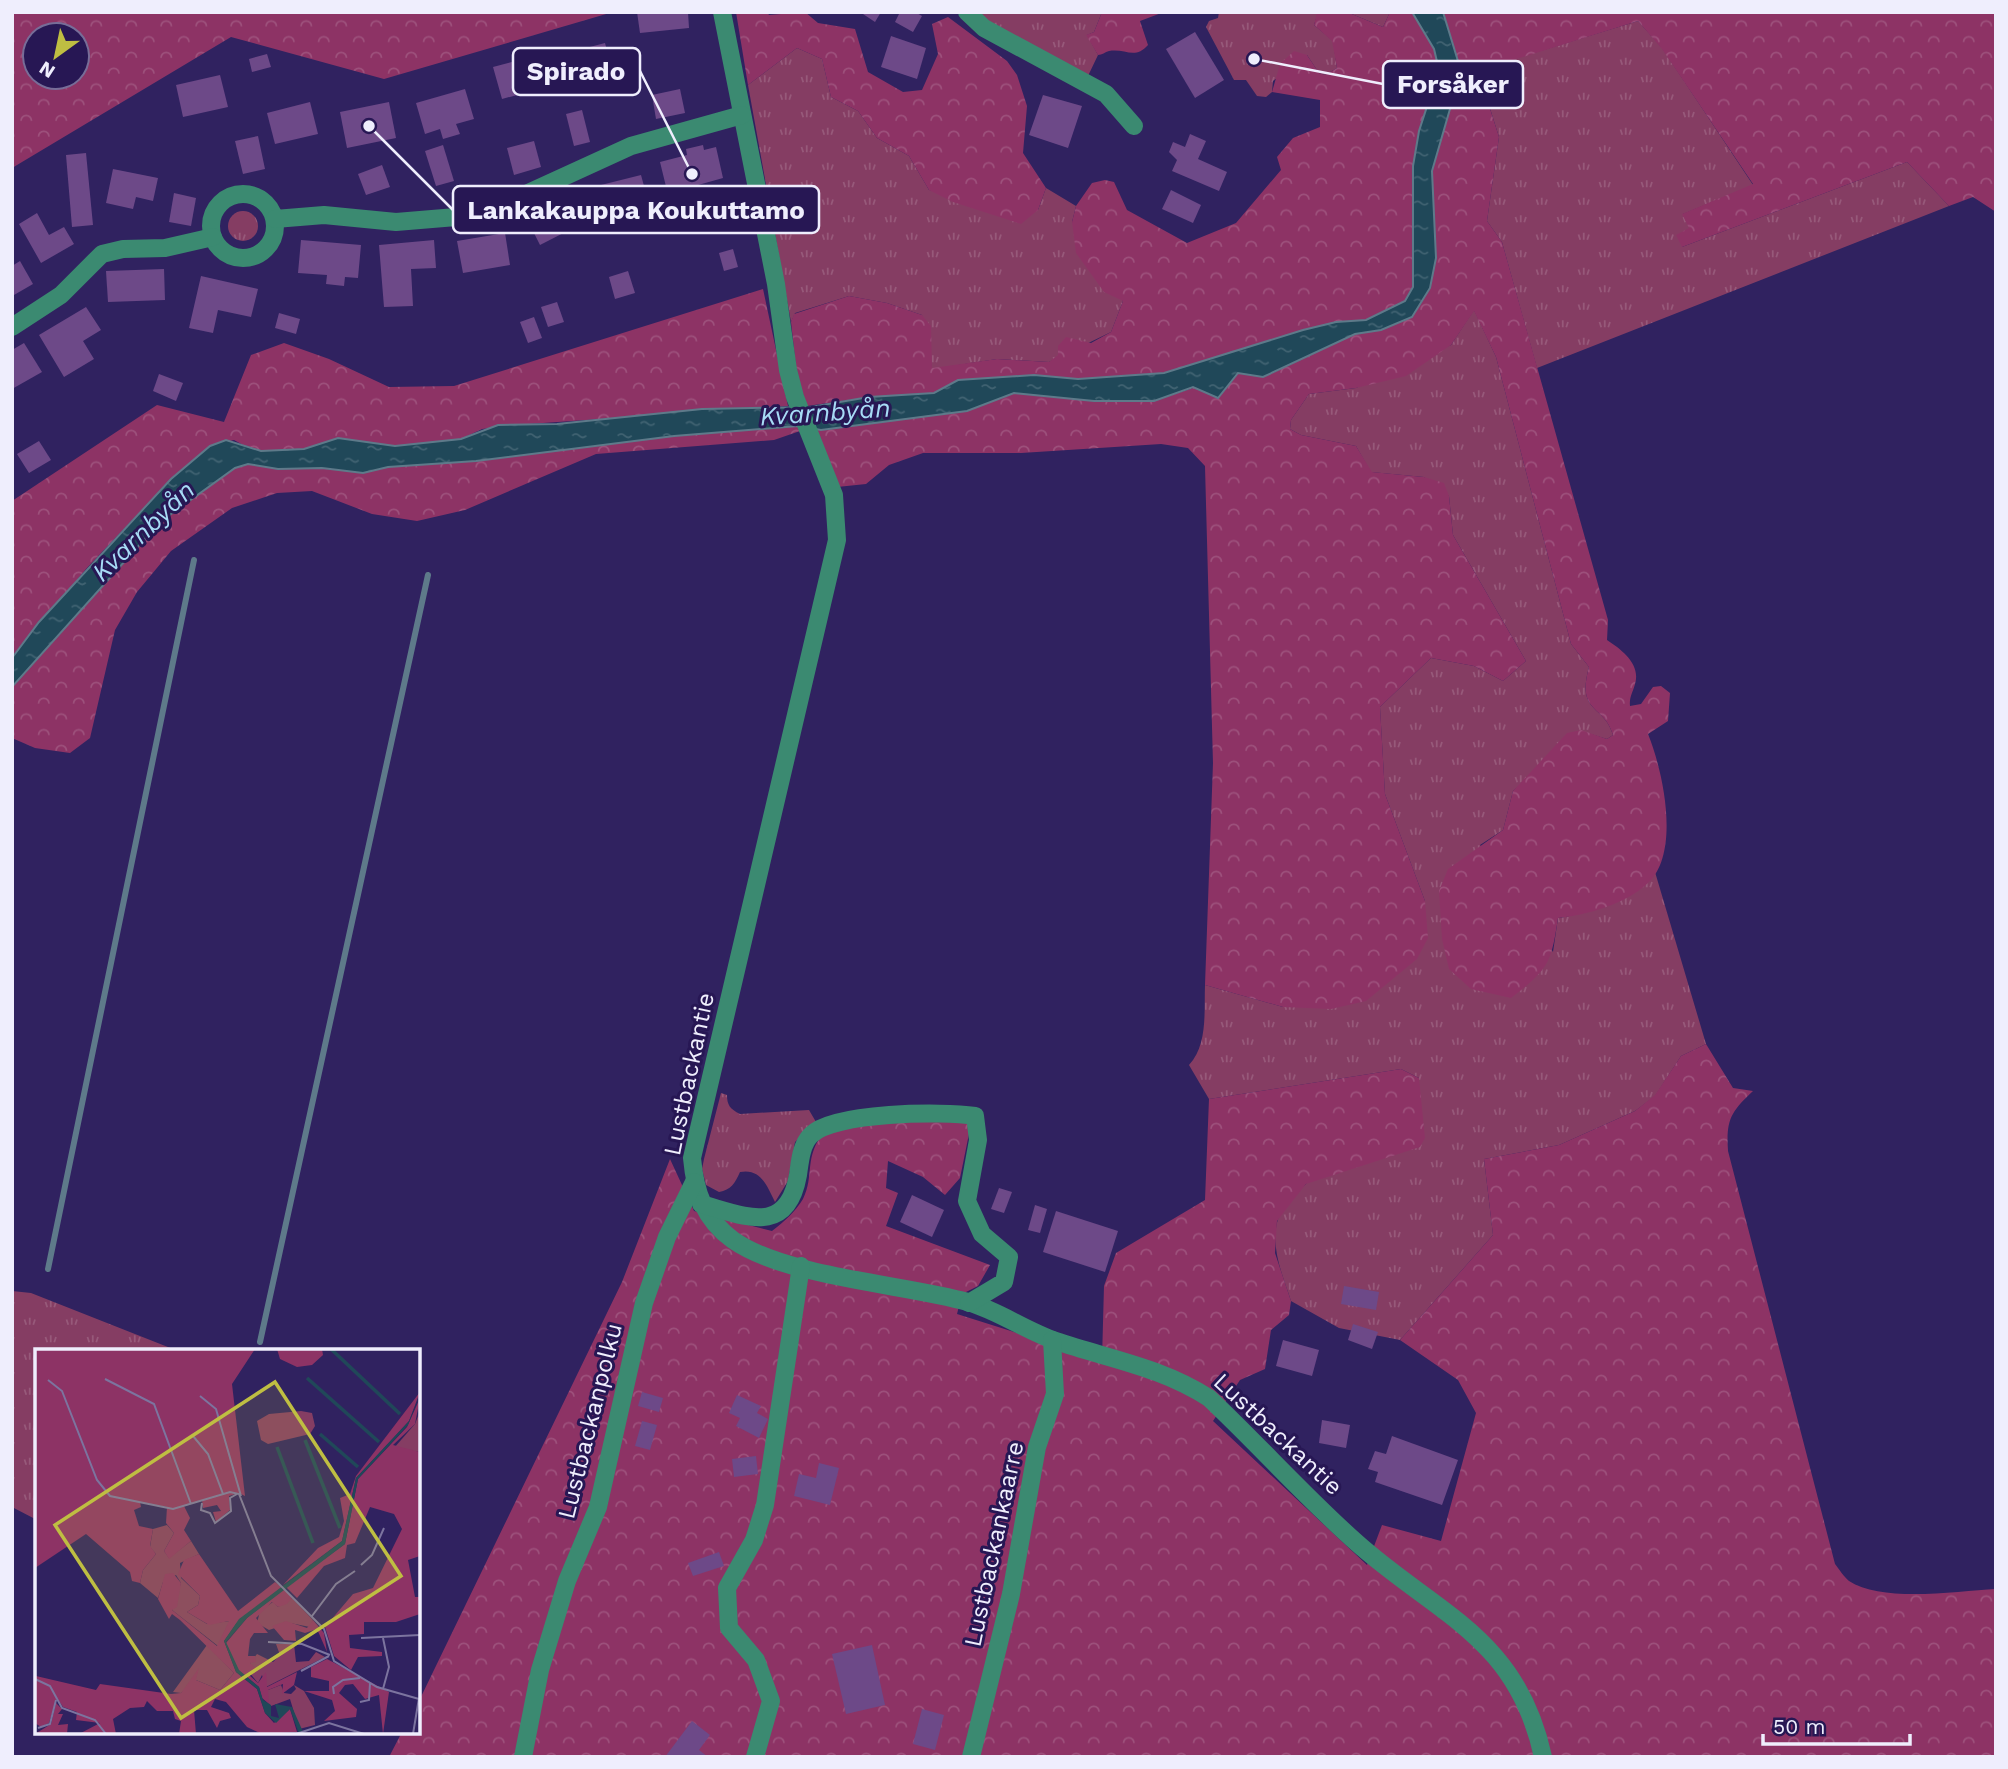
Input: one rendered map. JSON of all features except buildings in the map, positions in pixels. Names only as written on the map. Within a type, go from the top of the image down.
[{"type":"street","name":"Lustbackantie","points":[[722,12],[795,397],[834,495],[837,541],[692,1158],[694,1182],[701,1204],[715,1224],[751,1251],[801,1266],[969,1303],[1052,1340],[1151,1368],[1182,1380],[1209,1398],[1357,1544],[1447,1610],[1485,1645],[1515,1681],[1536,1728],[1543,1757]]},
{"type":"street","points":[[967,12],[984,28],[1106,94],[1134,126]]},
{"type":"street","points":[[275,219],[324,215],[396,222],[456,218],[513,200],[631,146],[742,115]]},
{"type":"street","points":[[234,195],[254,196],[264,201],[275,219],[272,240],[257,255],[236,257],[218,247],[213,237],[212,216],[225,200],[234,195]]},
{"type":"street","points":[[12,327],[61,295],[102,254],[123,249],[165,247],[213,237]]},
{"type":"street","points":[[701,1204],[753,1219],[778,1214],[794,1196],[802,1152],[810,1136],[822,1126],[859,1118],[950,1112],[975,1116],[978,1140],[967,1201],[982,1234],[1009,1256],[1004,1282],[969,1303]]},
{"type":"street","name":"Lustbackanpolku","points":[[523,1757],[540,1670],[559,1607],[598,1507],[644,1303],[667,1237],[694,1182]]},
{"type":"street","points":[[755,1757],[771,1701],[755,1660],[729,1628],[727,1588],[754,1540],[765,1505],[801,1266]]},
{"type":"street","name":"Lustbackankaarre","points":[[971,1757],[1011,1594],[1037,1447],[1055,1394],[1052,1340]]},
{"type":"green space","points":[[12,12],[613,12],[384,79],[231,37],[12,168]]},
{"type":"green space","points":[[736,12],[767,12],[769,15],[805,12],[818,23],[855,29],[868,72],[903,92],[922,90],[938,54],[932,24],[948,17],[1007,61],[1017,75],[1027,106],[1023,153],[1046,188],[1038,210],[1021,224],[953,202],[929,190],[909,156],[877,138],[858,111],[831,97],[822,59],[797,48],[748,85]]},
{"type":"green space","points":[[977,12],[1102,12],[1094,32],[1087,35],[1098,55],[1087,78],[1009,37]]},
{"type":"green space","points":[[1102,12],[1164,12],[1140,21],[1148,45],[1139,52],[1115,50],[1098,55],[1086,35],[1094,32]]},
{"type":"green space","points":[[1219,12],[1318,12],[1314,25],[1333,41],[1337,68],[1325,75],[1319,73],[1307,55],[1273,81],[1272,92],[1266,97],[1257,96],[1246,80],[1234,80],[1206,27],[1209,21],[1218,18]]},
{"type":"green space","points":[[1317,12],[1347,12],[1383,27],[1390,12],[1412,12],[1434,49],[1439,70],[1419,131],[1413,166],[1415,265],[1413,287],[1405,301],[1366,320],[1336,322],[1303,330],[1164,373],[1078,379],[1034,375],[958,380],[934,393],[869,397],[807,406],[797,376],[791,322],[794,314],[849,296],[887,303],[922,315],[931,326],[932,368],[997,359],[1049,362],[1058,355],[1058,346],[1066,337],[1091,343],[1111,332],[1123,301],[1104,292],[1076,253],[1072,222],[1076,206],[1092,183],[1105,180],[1114,182],[1127,210],[1187,243],[1236,223],[1281,170],[1277,157],[1293,138],[1320,127],[1320,100],[1272,92],[1280,64],[1294,51],[1307,55],[1319,73],[1325,75],[1337,68],[1332,41],[1314,25]]},
{"type":"green space","points":[[1347,12],[1390,12],[1383,27]]},
{"type":"green space","points":[[1443,12],[1996,12],[1996,212],[1973,197],[1949,206],[1907,162],[1682,247],[1676,235],[1689,228],[1682,214],[1753,184],[1662,49],[1638,21],[1478,71],[1499,137],[1487,221],[1502,242],[1608,620],[1607,640],[1633,664],[1636,677],[1630,706],[1641,704],[1653,687],[1661,686],[1670,693],[1668,721],[1648,734],[1659,769],[1666,811],[1664,852],[1658,869],[1648,883],[1629,897],[1593,911],[1558,918],[1546,965],[1511,998],[1471,989],[1449,969],[1442,939],[1439,891],[1448,869],[1503,830],[1513,791],[1567,733],[1581,730],[1607,739],[1613,735],[1586,693],[1589,667],[1571,644],[1496,357],[1474,311],[1451,345],[1406,376],[1356,388],[1309,394],[1291,420],[1290,429],[1301,435],[1356,446],[1372,472],[1424,477],[1444,483],[1449,496],[1453,535],[1526,661],[1503,681],[1474,666],[1431,658],[1380,707],[1385,794],[1425,901],[1428,938],[1417,959],[1366,1001],[1331,1009],[1283,1007],[1205,985],[1213,763],[1205,466],[1188,448],[1161,444],[1021,453],[923,453],[889,465],[866,484],[837,487],[813,428],[967,411],[1014,393],[1094,401],[1154,401],[1238,373],[1264,377],[1355,334],[1381,330],[1412,317],[1430,288],[1436,258],[1432,171],[1461,71]]},
{"type":"green space","points":[[1638,21],[1662,48],[1753,185],[1683,214],[1690,228],[1682,247],[1907,162],[1949,206],[1537,368],[1502,242],[1487,221],[1499,137],[1478,70]]},
{"type":"green space","points":[[797,48],[822,59],[831,97],[858,111],[877,138],[909,156],[929,190],[1038,210],[1046,188],[1076,206],[1072,222],[1123,301],[1111,332],[1049,362],[997,359],[932,369],[922,315],[887,303],[849,296],[795,313],[791,322],[748,85]]},
{"type":"green space","points":[[243,211],[254,215],[258,226],[254,237],[243,241],[232,237],[228,226],[232,215]]},
{"type":"green space","points":[[763,289],[788,406],[514,425],[482,429],[461,439],[395,446],[338,438],[304,449],[252,450],[234,440],[210,446],[171,479],[86,569],[12,658],[12,501],[157,405],[224,422],[251,355],[284,343],[329,359],[389,387],[454,386]]},
{"type":"green space","points":[[1474,310],[1496,357],[1571,644],[1589,667],[1586,693],[1613,735],[1607,739],[1581,731],[1513,791],[1503,830],[1480,845],[1553,952],[1558,918],[1611,903],[1638,888],[1655,872],[1706,1044],[1681,1056],[1655,1096],[1635,1111],[1559,1145],[1484,1159],[1493,1235],[1400,1340],[1339,1328],[1291,1301],[1279,1263],[1276,1233],[1277,1223],[1298,1193],[1340,1150],[1419,1078],[1401,1069],[1209,1099],[1189,1065],[1202,1038],[1205,985],[1283,1007],[1425,901],[1385,794],[1380,707],[1431,658],[1474,666],[1503,681],[1526,661],[1453,535],[1449,496],[1424,477],[1371,472],[1356,446],[1301,435],[1290,429],[1291,420],[1309,394],[1356,388],[1451,345]]},
{"type":"green space","points":[[798,426],[800,431],[774,440],[596,454],[465,510],[417,521],[372,514],[312,491],[277,493],[232,508],[171,551],[137,592],[115,630],[90,738],[70,753],[35,748],[12,738],[12,687],[160,522],[235,468],[248,464],[278,469],[322,468],[363,473],[388,467],[476,461],[674,436]]},
{"type":"green space","points":[[1706,1044],[1733,1088],[1753,1091],[1735,1111],[1729,1123],[1728,1151],[1835,1564],[1849,1581],[1880,1592],[1920,1594],[1996,1589],[1996,1757],[389,1757],[401,1734],[420,1734],[420,1699],[622,1282],[670,1159],[694,1211],[772,1231],[803,1199],[814,1149],[825,1131],[948,1115],[971,1124],[960,1178],[945,1195],[923,1177],[888,1161],[886,1188],[898,1193],[886,1226],[990,1265],[978,1286],[962,1294],[957,1314],[1102,1360],[1104,1286],[1116,1253],[1205,1200],[1209,1099],[1401,1069],[1419,1078],[1425,1138],[1420,1147],[1306,1184],[1277,1221],[1275,1253],[1291,1301],[1289,1315],[1271,1330],[1265,1369],[1240,1380],[1213,1421],[1367,1565],[1382,1525],[1441,1541],[1476,1413],[1458,1380],[1400,1340],[1493,1235],[1484,1159],[1559,1145],[1635,1111],[1655,1095],[1681,1056]]},
{"type":"green space","points":[[721,1093],[727,1095],[730,1106],[740,1114],[809,1110],[816,1122],[795,1142],[788,1181],[775,1202],[762,1179],[747,1171],[740,1172],[727,1190],[719,1192],[706,1185],[702,1169]]},
{"type":"green space","points":[[12,1291],[31,1293],[173,1349],[35,1349],[35,1519],[12,1507]]},
{"type":"water","name":"Kvarnbyån","points":[[1412,12],[1443,12],[1461,71],[1432,171],[1436,258],[1430,288],[1412,317],[1381,330],[1355,334],[1263,377],[1238,373],[1218,398],[1193,387],[1154,401],[1094,401],[1014,393],[967,411],[821,430],[798,426],[674,436],[476,461],[388,467],[363,473],[322,468],[278,469],[248,464],[235,468],[160,522],[12,687],[12,658],[39,622],[171,479],[210,446],[226,440],[261,451],[304,449],[338,438],[395,446],[461,439],[498,425],[557,424],[702,409],[811,407],[869,397],[934,393],[958,380],[1034,375],[1078,379],[1164,373],[1303,330],[1336,322],[1366,320],[1405,301],[1413,287],[1413,166],[1419,131],[1439,70],[1434,49]]},
{"type":"waterway","points":[[48,1269],[194,560]]},
{"type":"waterway","points":[[260,1342],[428,575]]},
{"type":"place","name":"Forsåker","points":[[1254,59]]},
{"type":"place","name":"Lankakauppa Koukuttamo","points":[[369,126]]},
{"type":"place","name":"Spirado","points":[[692,174]]}]
